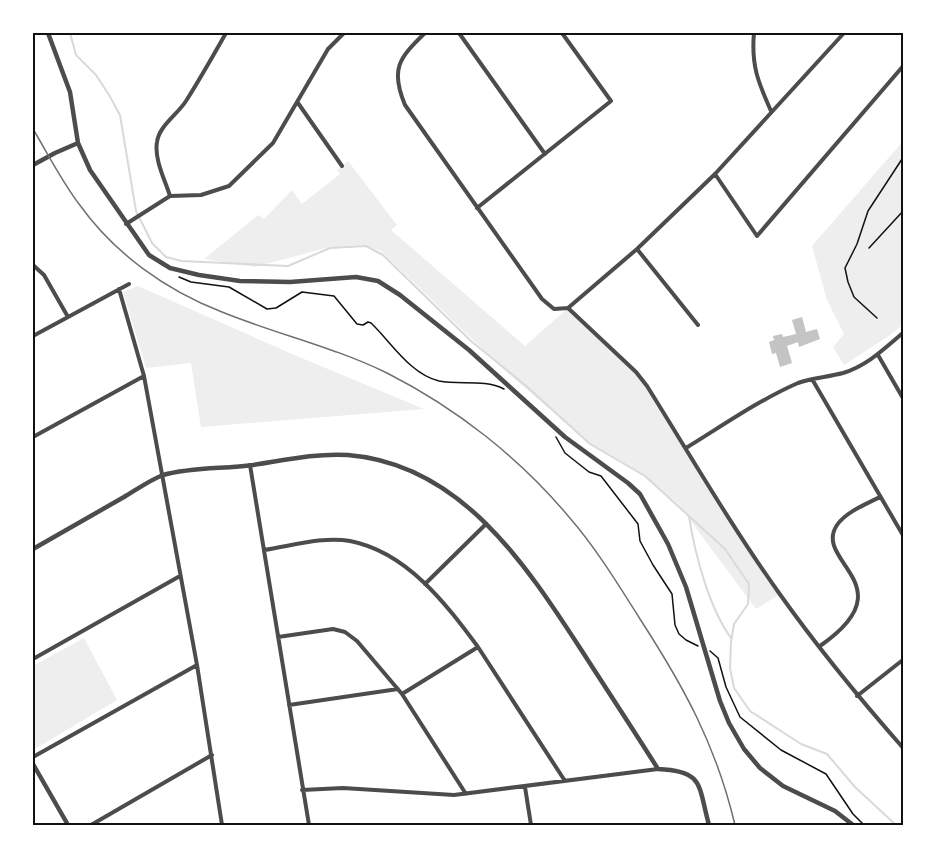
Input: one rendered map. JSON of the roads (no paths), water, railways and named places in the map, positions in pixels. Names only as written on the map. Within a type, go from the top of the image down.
[{"type":"street","points":[[48,33],[70,92],[78,143],[90,170],[148,255],[170,268],[240,282],[290,282],[356,277],[378,281],[400,295],[469,350],[565,437],[640,494],[668,544],[686,587],[720,701],[744,749],[760,768],[783,786],[835,811],[853,825]]},
{"type":"street","points":[[170,196],[158,161],[156,145],[159,131],[175,117],[186,101],[226,33]]},
{"type":"street","points":[[126,224],[170,196],[201,195],[229,186],[273,143],[328,49],[344,33]]},
{"type":"street","points":[[425,33],[400,60],[396,74],[398,88],[405,105],[542,299],[554,309],[568,308],[638,249],[715,174],[844,33]]},
{"type":"street","points":[[459,33],[545,154]]},
{"type":"street","points":[[477,208],[610,101],[562,33]]},
{"type":"street","points":[[754,33],[752,56],[761,89],[771,111]]},
{"type":"street","points":[[715,174],[757,236],[904,65]]},
{"type":"street","points":[[298,103],[342,166]]},
{"type":"street","points":[[33,165],[78,143]]},
{"type":"street","points":[[638,249],[698,325]]},
{"type":"street","points":[[33,266],[44,274],[68,317]]},
{"type":"street","points":[[33,336],[129,284]]},
{"type":"street","points":[[119,290],[144,376],[197,665],[222,825]]},
{"type":"street","points":[[568,308],[636,372],[647,386],[780,594],[857,696],[903,748]]},
{"type":"street","points":[[686,448],[773,396],[812,379],[845,372],[878,355],[904,332]]},
{"type":"street","points":[[878,355],[904,400]]},
{"type":"street","points":[[33,437],[144,376]]},
{"type":"street","points":[[812,379],[904,537]]},
{"type":"street","points":[[33,549],[162,476],[205,468],[250,465],[322,454],[349,455],[394,465],[430,480],[453,494],[519,559],[547,598],[658,769]]},
{"type":"street","points":[[250,465],[309,825]]},
{"type":"street","points":[[820,646],[848,624],[855,612],[858,600],[854,578],[834,547],[835,528],[846,516],[880,496]]},
{"type":"street","points":[[425,584],[486,524]]},
{"type":"street","points":[[899,529],[904,526]]},
{"type":"street","points":[[264,550],[309,543],[349,541],[383,552],[399,562],[441,600],[478,647],[565,781]]},
{"type":"street","points":[[33,659],[180,576]]},
{"type":"street","points":[[278,637],[333,629],[345,632],[369,652],[398,688],[466,794]]},
{"type":"street","points":[[402,694],[478,647]]},
{"type":"street","points":[[857,696],[904,659]]},
{"type":"street","points":[[33,757],[197,665]]},
{"type":"street","points":[[289,705],[398,688]]},
{"type":"street","points":[[91,825],[212,755]]},
{"type":"street","points":[[33,764],[68,825]]},
{"type":"street","points":[[302,790],[343,788],[454,795],[658,769],[681,770],[691,775],[698,783],[709,825]]},
{"type":"street","points":[[525,786],[531,825]]},
{"type":"waterway","points":[[70,33],[76,55],[96,75],[120,115],[136,211],[152,243],[166,257],[182,261],[288,266],[330,248],[366,246],[383,255],[471,341],[525,385],[590,444],[645,476],[725,549],[749,584],[748,604],[734,624],[731,642],[730,668],[734,688],[750,711],[801,744],[827,754],[855,787],[896,825]]},
{"type":"waterway","points":[[689,517],[704,580],[716,612],[731,638]]},
{"type":"tram line","points":[[33,129],[66,186],[93,222],[142,268],[201,303],[387,373],[462,418],[530,475],[550,495],[588,541],[671,669],[708,743],[735,825]]}]
